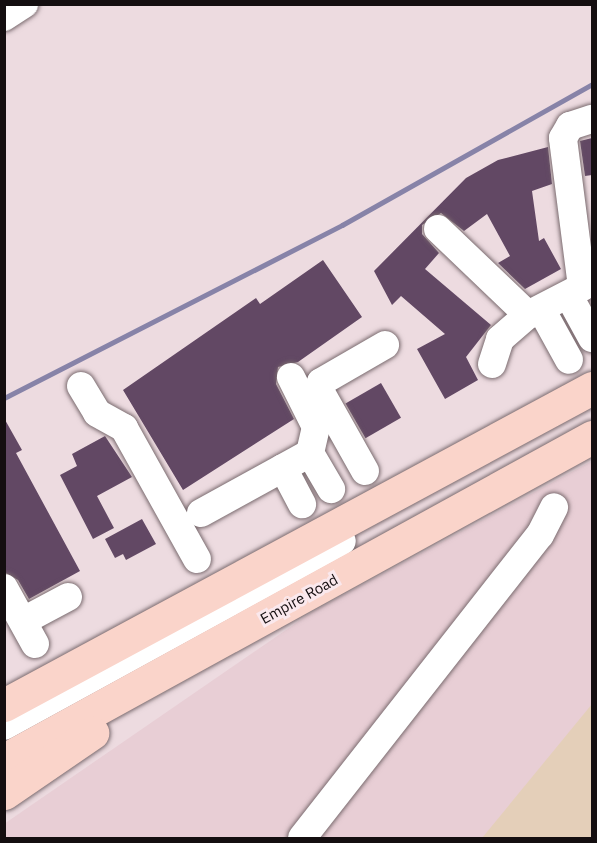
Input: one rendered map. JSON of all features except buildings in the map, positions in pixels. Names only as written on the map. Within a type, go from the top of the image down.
[{"type":"main road","points":[[4,705],[592,388]]},
{"type":"main road","name":"Empire Road","points":[[4,760],[592,437]]},
{"type":"main road","points":[[4,793],[109,720],[135,689]]},
{"type":"street","points":[[4,17],[24,4]]},
{"type":"street","points":[[492,364],[500,339],[534,312],[569,296],[582,287],[584,277],[563,132],[592,119]]},
{"type":"street","points":[[438,228],[534,312],[563,349]]},
{"type":"street","points":[[569,296],[592,338]]},
{"type":"street","points":[[365,471],[319,389],[321,382],[385,345]]},
{"type":"street","points":[[291,377],[316,427],[310,453],[331,489]]},
{"type":"street","points":[[81,386],[97,413],[124,428],[197,559]]},
{"type":"street","points":[[4,726],[592,405]]},
{"type":"street","points":[[201,513],[310,453]]},
{"type":"street","points":[[283,468],[302,504]]},
{"type":"street","points":[[303,838],[540,535],[554,507]]},
{"type":"street","points":[[4,588],[29,633],[68,597]]},
{"type":"shaded area","points":[[592,461],[592,838],[5,838],[4,824],[312,612]]},
{"type":"shaded area","points":[[592,704],[592,838],[482,838]]},
{"type":"waterway","points":[[4,398],[342,225],[592,84]]}]
